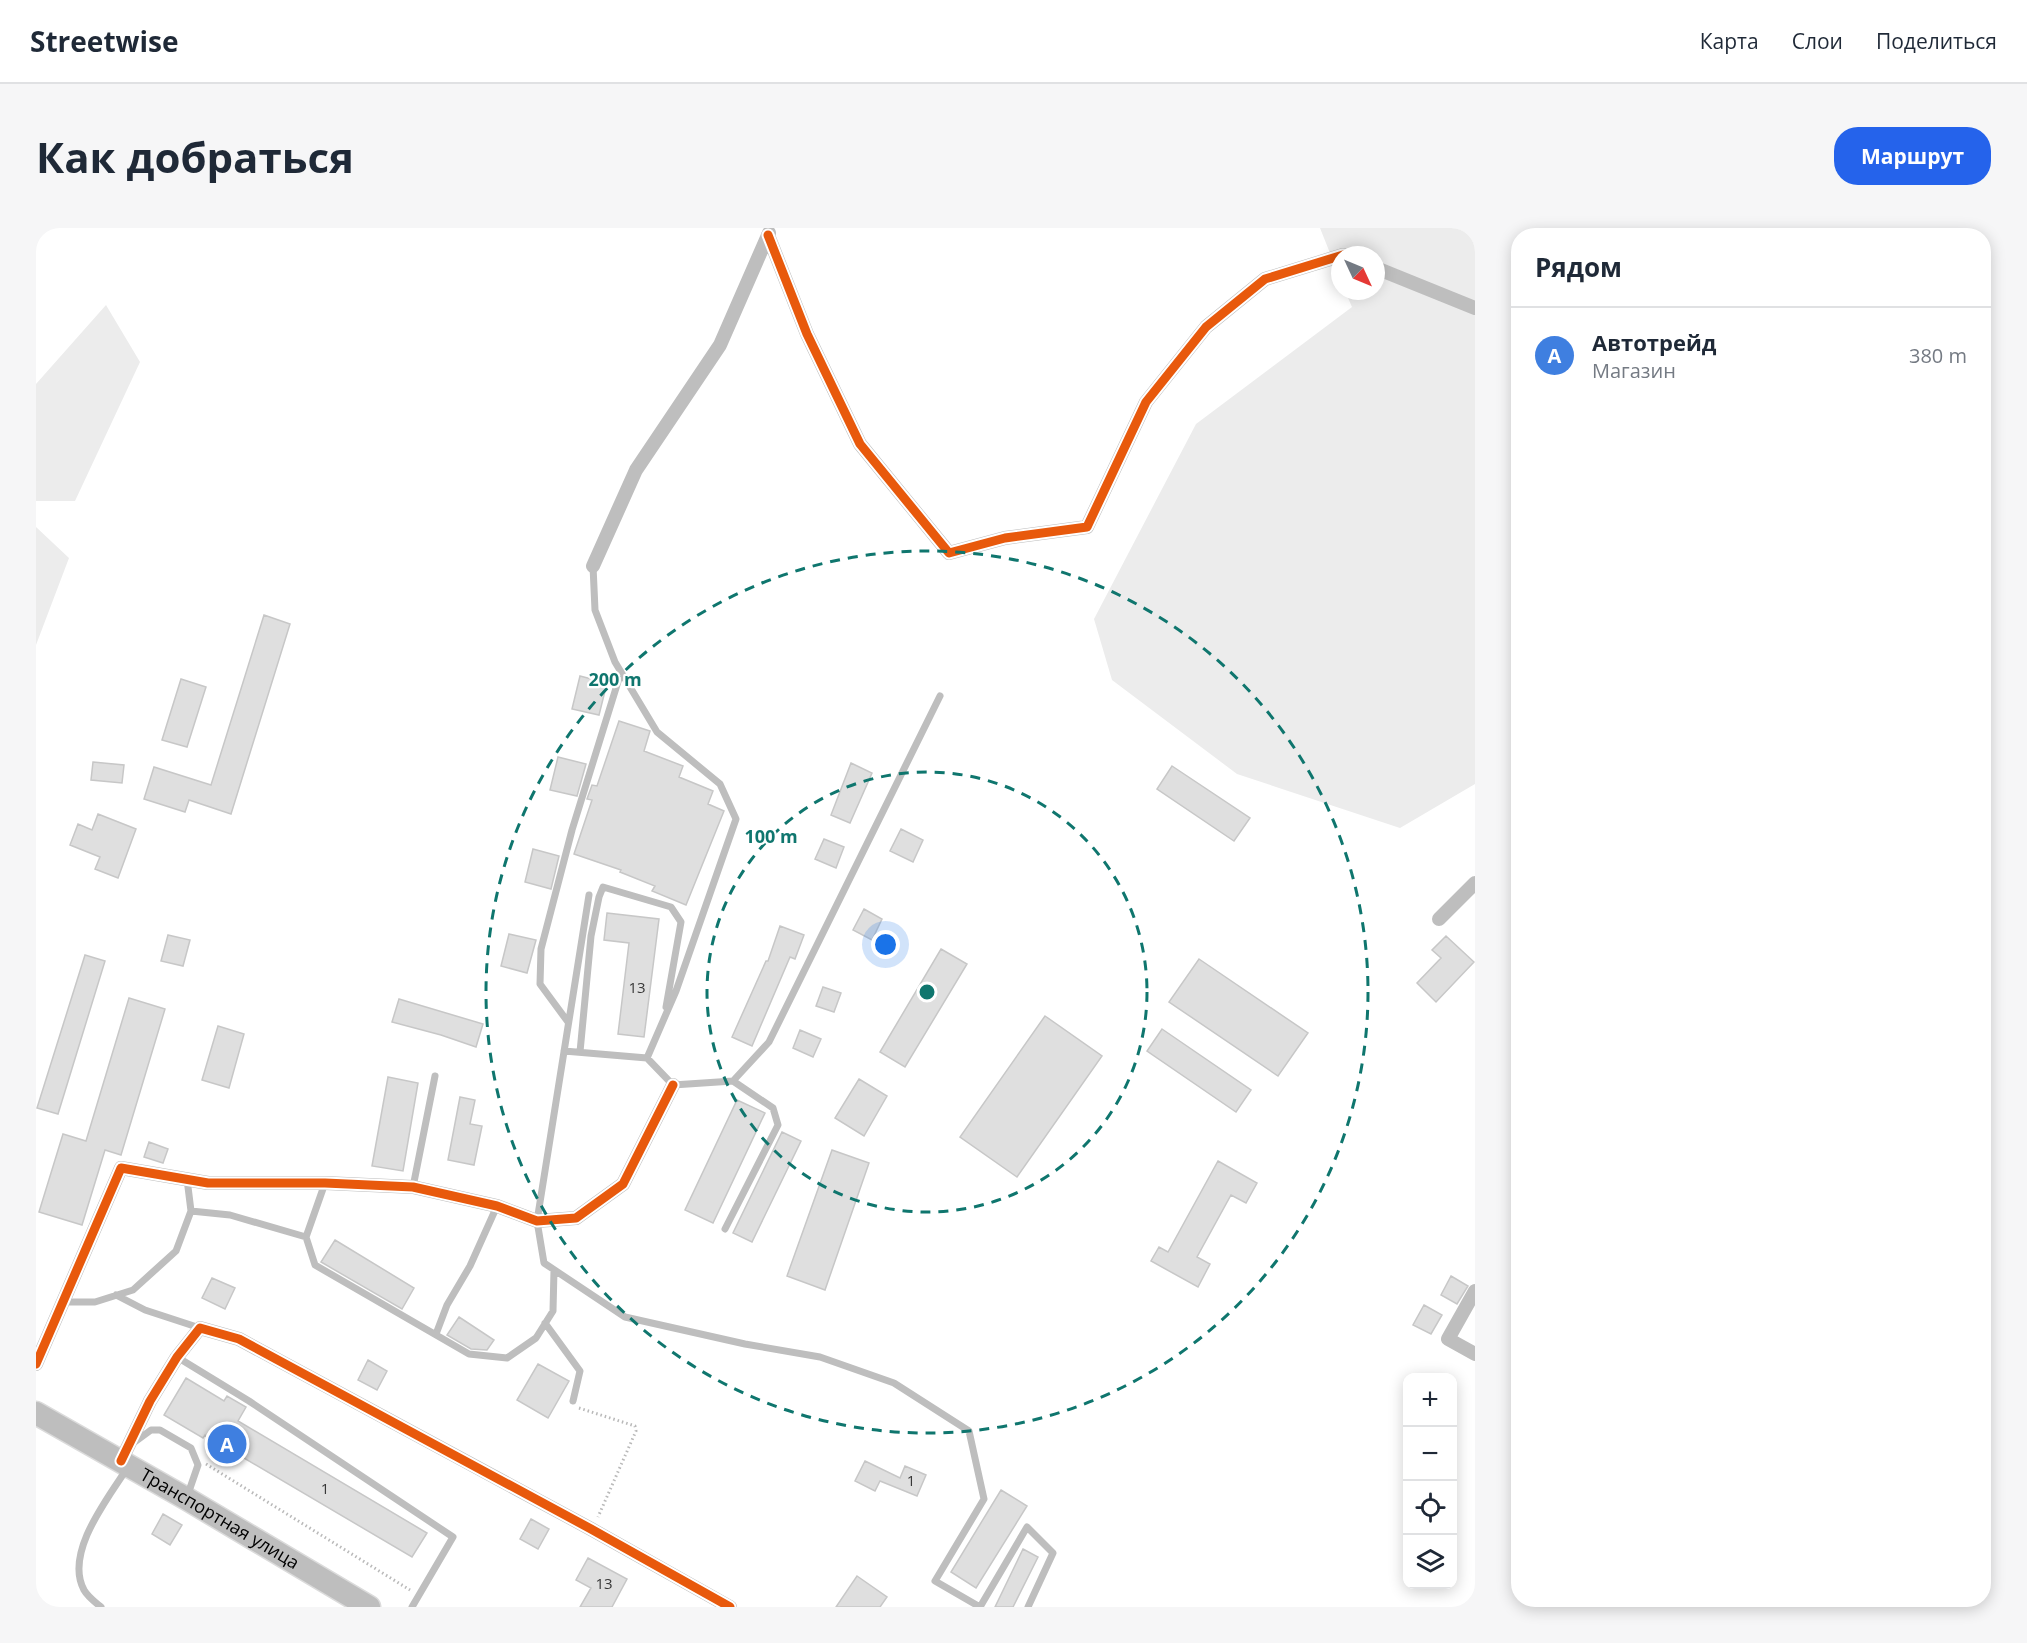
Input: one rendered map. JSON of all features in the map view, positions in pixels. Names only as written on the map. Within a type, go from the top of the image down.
[{"type":"main road","name":"Транспортная улица","points":[[36,1413],[126,1458],[187,1499],[369,1607]]},
{"type":"street","points":[[769,232],[807,334],[860,444],[949,553],[1005,538],[1087,527],[1146,402],[1206,327],[1265,279],[1331,259]]},
{"type":"street","points":[[592,566],[636,470],[720,345],[769,232]]},
{"type":"street","points":[[1385,272],[1475,308]]},
{"type":"street","points":[[1439,919],[1475,883]]},
{"type":"street","points":[[36,1364],[121,1168],[208,1183],[325,1183],[413,1187],[497,1206],[537,1221],[576,1218],[623,1184],[673,1085]]},
{"type":"street","points":[[1475,1291],[1448,1340],[1475,1354]]},
{"type":"street","points":[[126,1458],[150,1401],[177,1357],[200,1328],[239,1339],[591,1529],[730,1607]]},
{"type":"lane","points":[[592,566],[596,610],[615,662],[657,732],[720,784],[736,819],[676,991],[646,1058]]},
{"type":"lane","points":[[568,1022],[540,984],[541,949],[572,830],[621,672]]},
{"type":"lane","points":[[732,1081],[769,1042],[940,696]]},
{"type":"lane","points":[[580,1052],[591,936],[603,887],[671,907],[681,922],[664,1019]]},
{"type":"lane","points":[[589,895],[537,1221],[544,1263],[625,1317],[745,1344],[820,1357],[894,1383],[969,1431],[984,1499],[935,1581],[980,1607],[1027,1527],[1053,1553],[1028,1607]]},
{"type":"lane","points":[[564,1051],[646,1058],[673,1085],[732,1081],[773,1108],[778,1125],[726,1229]]},
{"type":"lane","points":[[413,1187],[435,1076]]},
{"type":"lane","points":[[63,1302],[95,1302],[133,1290],[176,1251],[191,1211],[188,1179]]},
{"type":"lane","points":[[325,1183],[306,1237],[315,1265],[469,1354],[507,1358],[536,1338],[553,1311],[554,1270]]},
{"type":"lane","points":[[436,1334],[447,1305],[470,1266],[497,1206]]},
{"type":"lane","points":[[191,1211],[230,1215],[306,1237]]},
{"type":"lane","points":[[116,1295],[145,1310],[200,1328]]},
{"type":"lane","points":[[545,1323],[580,1371],[573,1401]]},
{"type":"lane","points":[[177,1357],[249,1401],[453,1537],[412,1607]]},
{"type":"lane","points":[[101,1607],[84,1590],[80,1574],[80,1552],[126,1458],[150,1430],[160,1430],[191,1448],[196,1457],[198,1465],[187,1499]]},
{"type":"path","points":[[573,1401],[573,1406],[635,1426],[636,1431],[591,1529]]},
{"type":"path","points":[[196,1457],[419,1596]]},
{"type":"shaded area","points":[[1320,228],[1475,228],[1475,784],[1400,828],[1237,774],[1112,680],[1094,619],[1196,424],[1352,307],[1349,300],[1385,300],[1385,246],[1331,246],[1331,256]]},
{"type":"shaded area","points":[[106,305],[140,362],[75,501],[36,501],[36,384]]},
{"type":"shaded area","points":[[36,527],[69,558],[36,645]]},
{"type":"building","points":[[264,615],[290,624],[231,814],[189,800],[185,812],[144,799],[154,767],[211,785]]},
{"type":"building","points":[[580,676],[607,683],[599,715],[572,709]]},
{"type":"building","points":[[181,679],[206,687],[187,747],[162,740]]},
{"type":"building","points":[[619,721],[650,731],[644,751],[683,766],[679,777],[713,791],[708,804],[724,811],[686,905],[652,891],[655,886],[620,872],[621,870],[574,854],[592,800],[587,799],[592,785],[597,786]]},
{"type":"building","points":[[558,757],[586,764],[577,796],[550,790]]},
{"type":"building","points":[[93,762],[124,765],[122,783],[91,780]]},
{"type":"building","points":[[851,763],[872,773],[850,823],[831,815]]},
{"type":"building","points":[[1172,766],[1250,818],[1234,841],[1157,789]]},
{"type":"building","points":[[98,814],[136,829],[118,878],[95,869],[100,857],[70,845],[78,824],[92,830]]},
{"type":"building","points":[[901,829],[923,840],[913,862],[890,851]]},
{"type":"building","points":[[824,839],[844,847],[836,868],[815,859]]},
{"type":"building","points":[[533,849],[559,856],[551,889],[525,882]]},
{"type":"building","points":[[864,909],[882,919],[872,940],[853,930]]},
{"type":"building","points":[[607,913],[659,919],[644,1037],[618,1034],[629,943],[604,940]]},
{"type":"building","points":[[780,926],[804,935],[795,959],[790,957],[752,1046],[732,1037],[766,961],[768,961]]},
{"type":"building","points":[[509,934],[536,940],[527,973],[501,966]]},
{"type":"building","points":[[168,935],[190,940],[183,966],[161,961]]},
{"type":"building","points":[[1446,936],[1474,962],[1436,1002],[1417,983],[1441,958],[1432,950]]},
{"type":"building","points":[[941,949],[967,964],[905,1067],[880,1052]]},
{"type":"building","points":[[85,955],[105,961],[58,1114],[37,1108]]},
{"type":"building","points":[[1199,959],[1308,1033],[1278,1076],[1169,1002]]},
{"type":"building","points":[[823,987],[841,993],[834,1012],[816,1006]]},
{"type":"building","points":[[129,998],[165,1009],[121,1155],[105,1150],[82,1225],[39,1212],[63,1134],[86,1141]]},
{"type":"building","points":[[399,999],[483,1024],[476,1047],[392,1022]]},
{"type":"building","points":[[1045,1016],[1102,1056],[1017,1177],[960,1137]]},
{"type":"building","points":[[218,1026],[244,1034],[229,1088],[202,1080]]},
{"type":"building","points":[[1162,1029],[1251,1090],[1236,1112],[1147,1051]]},
{"type":"building","points":[[800,1030],[821,1039],[813,1057],[793,1048]]},
{"type":"building","points":[[388,1077],[418,1083],[403,1171],[372,1166]]},
{"type":"building","points":[[859,1079],[887,1096],[864,1136],[835,1118]]},
{"type":"building","points":[[460,1097],[475,1100],[470,1124],[482,1126],[474,1165],[448,1160]]},
{"type":"building","points":[[737,1100],[765,1113],[713,1223],[685,1210]]},
{"type":"building","points":[[782,1132],[801,1141],[752,1242],[733,1233]]},
{"type":"building","points":[[149,1142],[168,1149],[163,1163],[144,1157]]},
{"type":"building","points":[[832,1150],[869,1163],[825,1290],[787,1276]]},
{"type":"building","points":[[1218,1161],[1257,1183],[1246,1203],[1231,1195],[1197,1257],[1210,1264],[1198,1287],[1151,1261],[1159,1247],[1168,1252]]},
{"type":"building","points":[[335,1240],[414,1288],[402,1309],[321,1262]]},
{"type":"building","points":[[1451,1276],[1468,1286],[1457,1304],[1441,1295]]},
{"type":"building","points":[[212,1278],[235,1288],[225,1309],[202,1298]]},
{"type":"building","points":[[1424,1305],[1442,1315],[1431,1334],[1413,1325]]},
{"type":"building","points":[[459,1317],[494,1340],[487,1350],[471,1349],[447,1335]]},
{"type":"building","points":[[368,1360],[387,1371],[377,1390],[358,1380]]},
{"type":"building","points":[[538,1364],[569,1381],[548,1418],[517,1400]]},
{"type":"building","points":[[186,1378],[224,1401],[227,1396],[246,1407],[238,1421],[427,1533],[412,1557],[205,1435],[203,1438],[164,1415]]},
{"type":"building","points":[[865,1461],[900,1478],[905,1466],[926,1475],[917,1496],[880,1481],[875,1491],[855,1481]]},
{"type":"building","points":[[1001,1490],[1027,1506],[976,1588],[951,1572]]},
{"type":"building","points":[[163,1514],[182,1525],[170,1545],[152,1534]]},
{"type":"building","points":[[531,1519],[549,1529],[538,1549],[520,1539]]},
{"type":"building","points":[[1023,1549],[1038,1557],[1013,1607],[995,1607]]},
{"type":"building","points":[[588,1558],[627,1579],[612,1607],[580,1607],[591,1588],[576,1580]]},
{"type":"building","points":[[857,1576],[887,1597],[880,1607],[836,1607]]},
{"type":"cycle path","points":[[768,235],[807,334],[860,444],[949,553],[1005,538],[1087,527],[1146,402],[1206,327],[1265,279],[1331,259]]},
{"type":"cycle path","points":[[36,1364],[121,1168],[208,1183],[325,1183],[413,1187],[497,1206],[537,1221],[576,1218],[623,1184],[673,1085]]},
{"type":"cycle path","points":[[121,1461],[150,1401],[177,1357],[200,1328],[239,1339],[591,1529],[730,1607]]},
{"type":"place","name":"Автотрейд","points":[[227,1444]]}]
